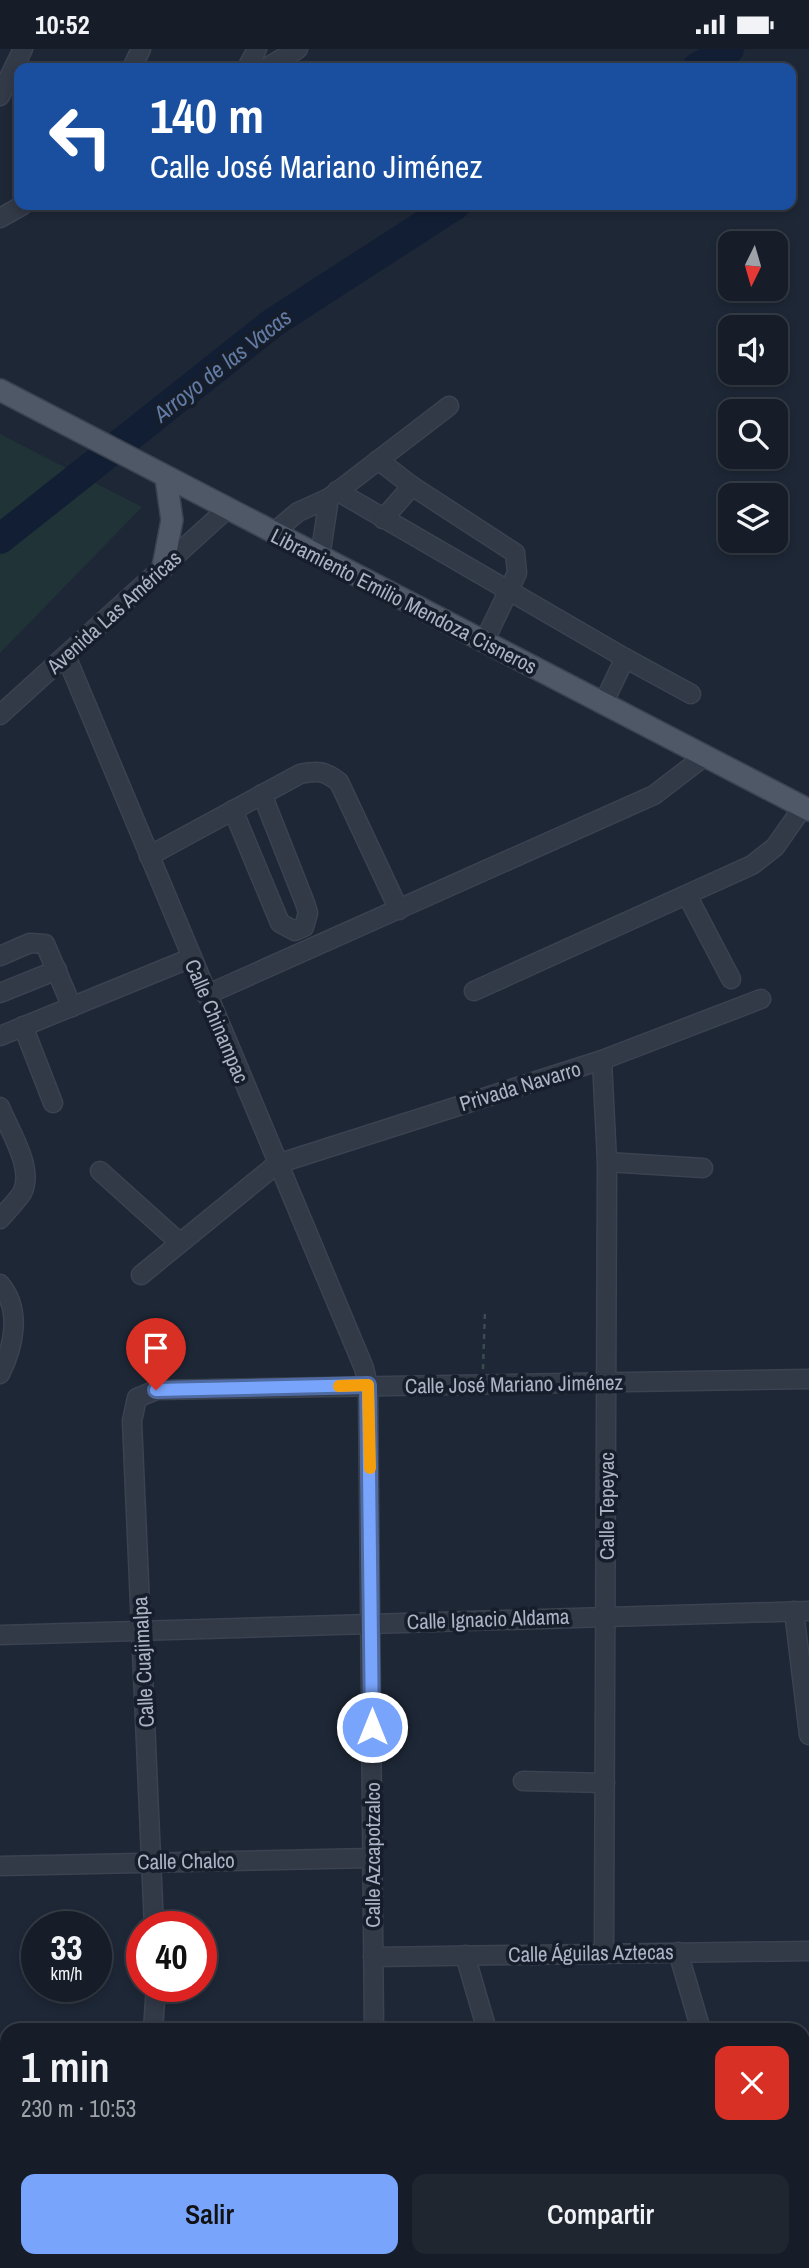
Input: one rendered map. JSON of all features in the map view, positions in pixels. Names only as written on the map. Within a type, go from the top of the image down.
[{"type":"main road","name":"Libramiento Emilio Mendoza Cisneros","points":[[0,390],[806,808]]},
{"type":"main road","points":[[163,567],[172,520],[166,478]]},
{"type":"street","points":[[274,63],[298,49]]},
{"type":"street","points":[[0,96],[14,67]]},
{"type":"street","points":[[273,533],[298,512],[333,494],[449,406]]},
{"type":"street","points":[[378,460],[412,486],[515,554],[518,564],[509,592],[484,642]]},
{"type":"street","points":[[383,519],[412,486]]},
{"type":"street","points":[[333,494],[383,519],[691,694]]},
{"type":"street","points":[[320,557],[333,494]]},
{"type":"street","name":"Avenida Las Américas","points":[[0,715],[227,509]]},
{"type":"street","name":"Calle Chinampac","points":[[66,656],[364,1368],[368,1385]]},
{"type":"street","points":[[603,704],[625,658]]},
{"type":"street","points":[[206,995],[654,795],[705,756]]},
{"type":"street","points":[[149,856],[299,774],[327,772],[339,782],[399,910]]},
{"type":"street","points":[[233,810],[280,923],[295,931],[304,927],[308,913],[305,903],[262,795]]},
{"type":"street","points":[[474,991],[687,895],[766,856],[806,808]]},
{"type":"street","points":[[687,895],[731,979]]},
{"type":"street","points":[[0,956],[41,942],[57,969],[72,1007]]},
{"type":"street","points":[[0,1036],[191,958]]},
{"type":"street","points":[[0,993],[57,969]]},
{"type":"street","name":"Privada Navarro","points":[[277,1164],[602,1060],[761,999]]},
{"type":"street","points":[[23,1026],[53,1103]]},
{"type":"street","name":"Calle Tepeyac","points":[[602,1060],[607,1162],[604,1953]]},
{"type":"street","points":[[0,1107],[23,1165],[25,1183],[21,1194],[0,1219]]},
{"type":"street","points":[[607,1162],[703,1168]]},
{"type":"street","points":[[141,1275],[277,1164]]},
{"type":"street","points":[[100,1171],[179,1243]]},
{"type":"street","points":[[0,1284],[9,1296],[14,1313],[11,1349],[0,1374]]},
{"type":"street","name":"Calle José Mariano Jiménez","points":[[137,1398],[156,1390],[809,1380]]},
{"type":"street","name":"Calle Azcapotzalco","points":[[368,1385],[373,2023]]},
{"type":"street","name":"Calle Cuajimalpa","points":[[137,1398],[132,1421],[154,1911]]},
{"type":"street","points":[[802,1611],[808,1730]]},
{"type":"street","name":"Calle Ignacio Aldama","points":[[0,1635],[802,1611]]},
{"type":"street","points":[[523,1781],[605,1783]]},
{"type":"street","name":"Calle Chalco","points":[[0,1866],[372,1858]]},
{"type":"street","name":"Calle Águilas Aztecas","points":[[373,1957],[809,1951]]},
{"type":"street","points":[[677,1952],[699,2023]]},
{"type":"street","points":[[465,1955],[485,2023]]},
{"type":"street","points":[[153,2023],[155,2002]]},
{"type":"path","points":[[483,1384],[485,1310]]},
{"type":"green space","points":[[0,434],[142,507],[0,653]]},
{"type":"waterway","name":"Arroyo de las Vacas","points":[[705,63],[729,49]]},
{"type":"waterway","name":"Arroyo de las Vacas","points":[[0,539],[274,322],[447,210]]},
{"type":"slow traffic","points":[[339,1386],[368,1385],[370,1468]]},
{"type":"route","points":[[156,1390],[368,1385],[372,1727]]}]
